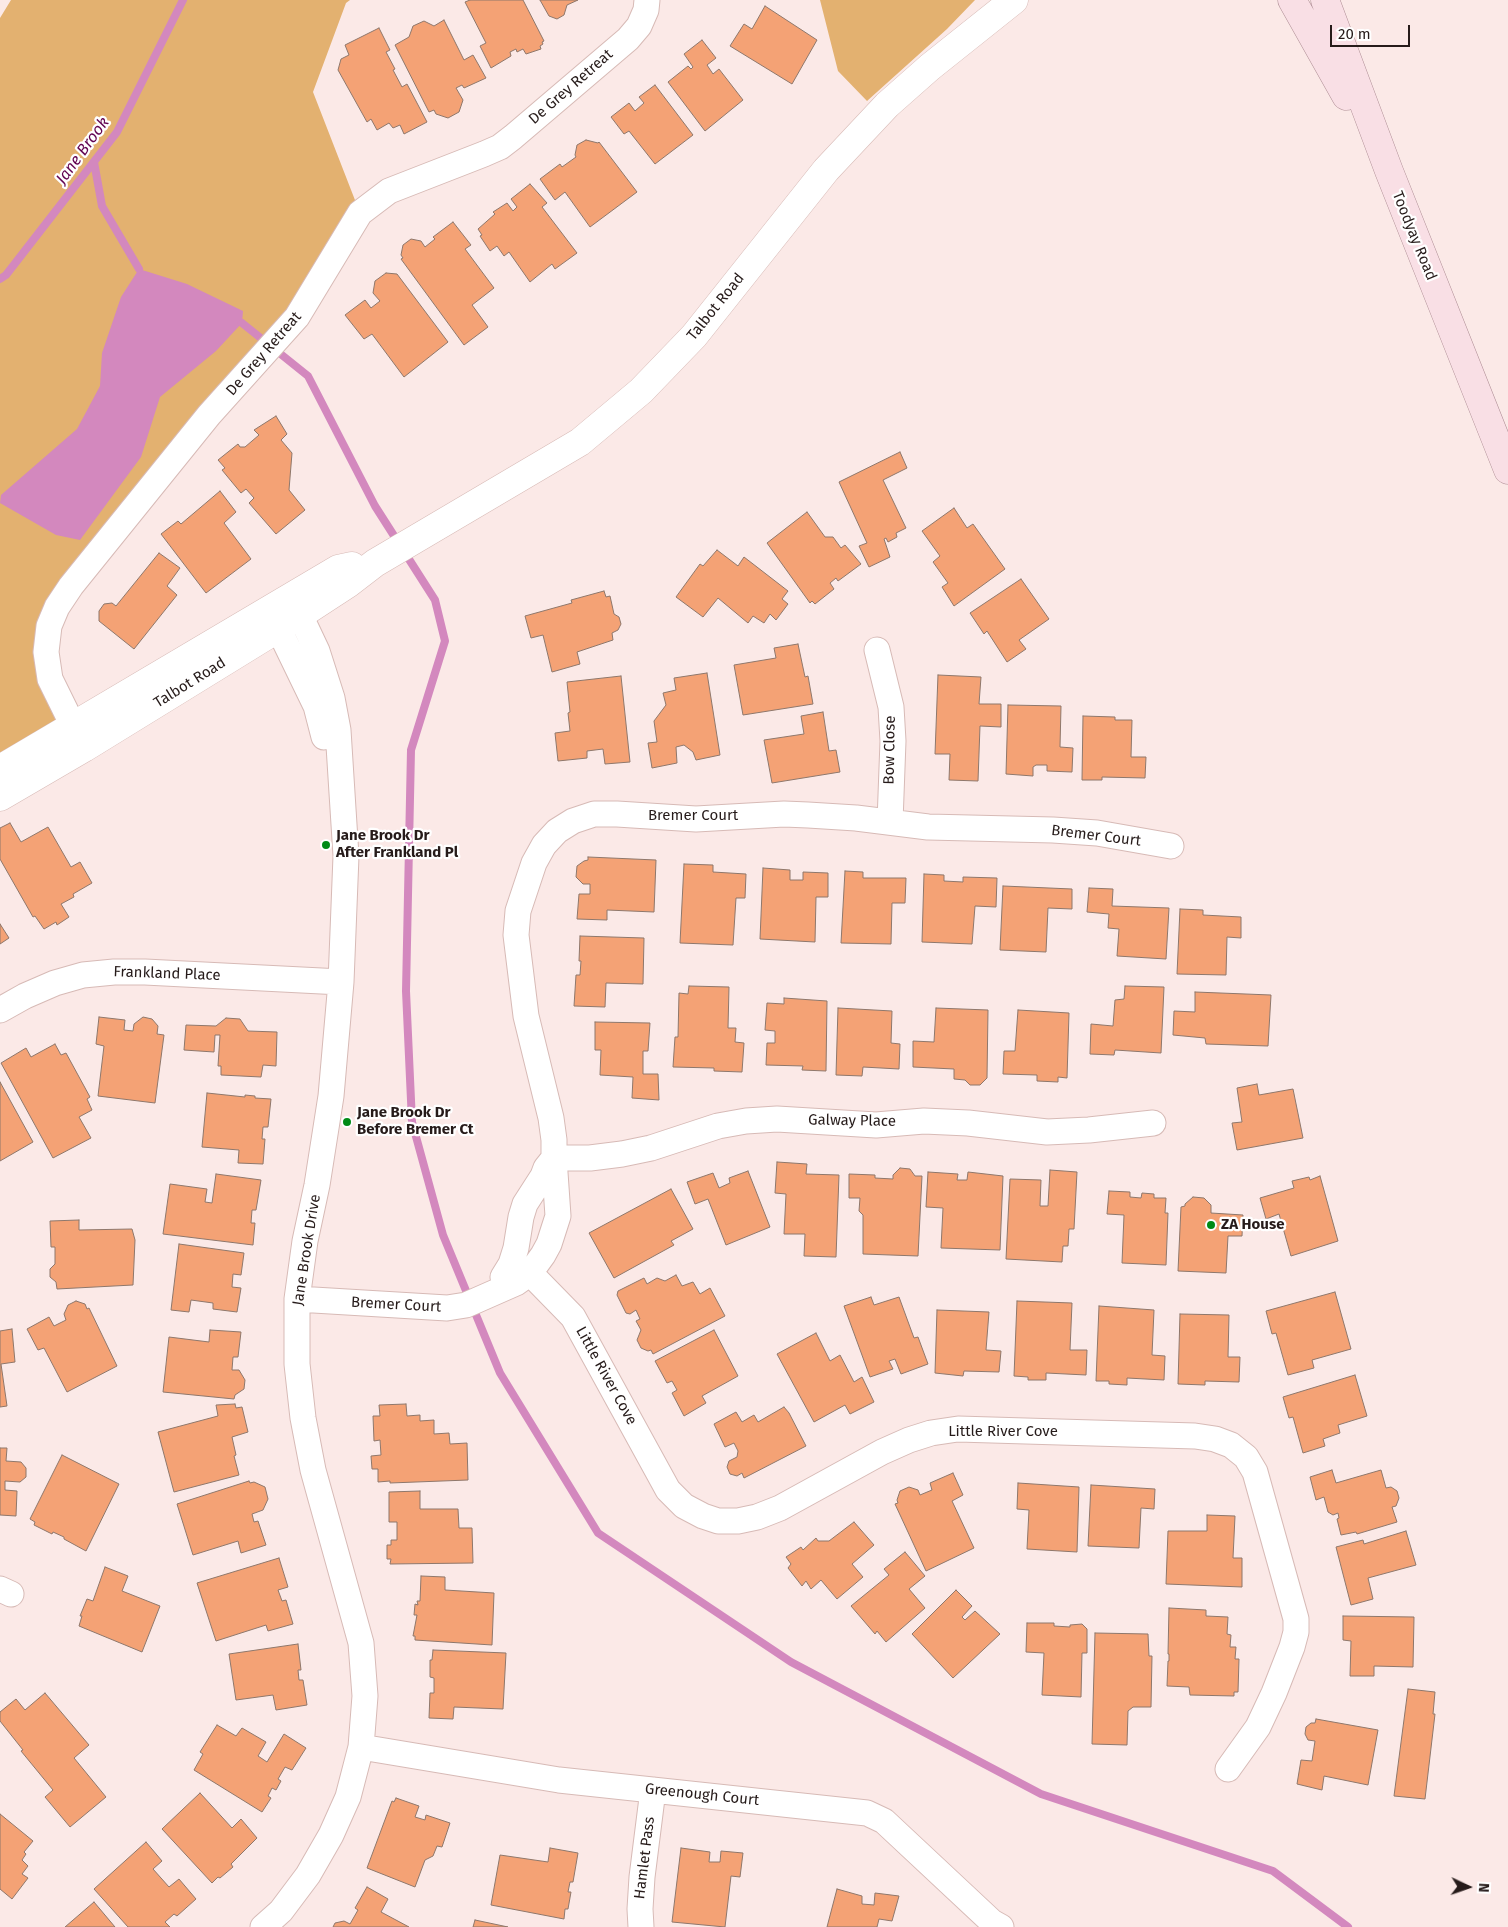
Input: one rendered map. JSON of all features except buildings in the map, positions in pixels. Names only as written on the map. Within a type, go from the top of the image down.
[{"type":"main road","name":"Talbot Road","points":[[0,797],[79,737],[284,613],[338,569],[375,562],[580,442],[641,391],[694,336],[826,170],[855,138],[930,66],[1014,0]]},
{"type":"main road","points":[[1292,0],[1389,172]]},
{"type":"main road","name":"Toodyay Road","points":[[1325,0],[1389,172],[1508,470]]},
{"type":"main road","name":"Talbot Road","points":[[0,770],[79,737]]},
{"type":"street","name":"De Grey Retreat","points":[[79,737],[50,679],[46,652],[49,626],[57,607],[71,586],[209,415],[264,356],[297,317],[360,213],[389,191],[484,154],[500,147],[513,138],[628,38],[639,26],[646,10],[647,0]]},
{"type":"street","name":"Jane Brook Drive","points":[[263,1927],[281,1911],[308,1875],[331,1836],[348,1797],[362,1747],[365,1696],[361,1643],[312,1470],[303,1418],[298,1364],[297,1299],[305,1241],[317,1184],[331,1096],[341,982],[346,856],[344,799],[338,748],[324,737],[316,706],[284,613]]},
{"type":"street","name":"Bow Close","points":[[877,650],[891,707],[893,741],[890,822]]},
{"type":"street","name":"Bremer Court","points":[[297,1299],[447,1308],[466,1305],[493,1295],[520,1268],[549,1244],[558,1216],[554,1140],[551,1118],[526,1016],[516,935],[518,911],[534,863],[544,845],[558,831],[573,821],[594,814],[696,819],[784,814],[808,815],[928,827],[1097,833],[1171,846]]},
{"type":"street","name":"Frankland Place","points":[[0,1010],[25,996],[55,983],[83,975],[114,972],[341,982]]},
{"type":"street","name":"Galway Place","points":[[554,1158],[590,1158],[622,1154],[651,1148],[718,1126],[746,1121],[777,1119],[876,1124],[924,1121],[968,1123],[1047,1132],[1089,1130],[1153,1123]]},
{"type":"street","name":"Bremer Court","points":[[520,1268],[516,1248],[525,1204],[554,1158]]},
{"type":"street","name":"Little River Cove","points":[[520,1268],[568,1311],[577,1322],[668,1490],[684,1506],[718,1522],[738,1521],[757,1517],[780,1508],[882,1452],[909,1440],[958,1429],[1196,1436],[1216,1439],[1231,1445],[1246,1457],[1255,1472],[1296,1618],[1296,1632],[1274,1693],[1258,1727],[1228,1769]]},
{"type":"street","name":"Greenough Court","points":[[362,1747],[514,1773],[867,1813],[884,1821],[992,1922],[1001,1927]]},
{"type":"street","name":"Hamlet Pass","points":[[641,1927],[642,1876],[653,1790]]},
{"type":"shaded area","points":[[11,0],[350,0],[346,3],[313,92],[360,213],[49,626],[73,726],[0,769],[0,18]]},
{"type":"shaded area","points":[[820,0],[975,0],[947,29],[867,101],[838,71]]},
{"type":"shaded area","points":[[139,269],[187,284],[243,311],[242,323],[216,351],[160,397],[141,457],[80,540],[56,535],[0,503],[1,495],[77,429],[100,386],[102,353],[121,297]]},
{"type":"waterway","name":"Jane Brook","points":[[0,279],[6,275],[117,132],[183,0]]},
{"type":"waterway","points":[[94,162],[102,206],[139,269]]},
{"type":"waterway","points":[[242,323],[308,376],[375,506],[435,600],[445,641],[411,750],[406,991],[412,1122],[443,1235],[500,1373],[598,1533],[791,1662],[1041,1794],[1273,1871],[1348,1927]]},
{"type":"place","name":"Jane Brook Dr After Frankland Pl","points":[[326,845]]},
{"type":"place","name":"Jane Brook Dr Before Bremer Ct","points":[[347,1122]]},
{"type":"place","name":"ZA House","points":[[1211,1225]]}]
